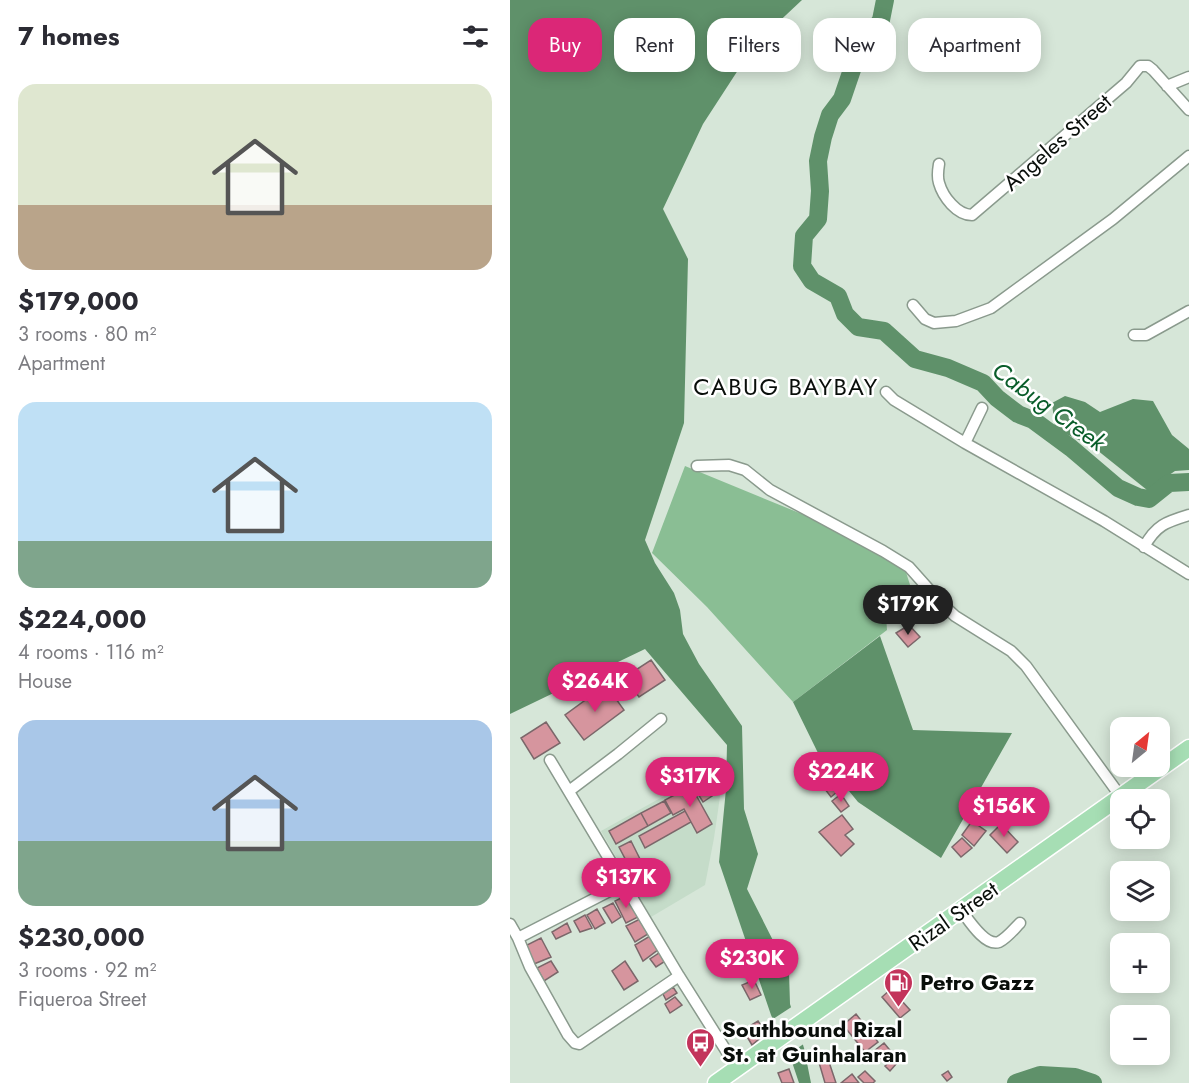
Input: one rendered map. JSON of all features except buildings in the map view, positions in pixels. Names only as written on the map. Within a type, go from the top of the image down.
[{"type":"main road","name":"Rizal Street","points":[[1131,789],[1189,748]]},
{"type":"main road","name":"Rizal Street","points":[[728,1077],[1110,804]]},
{"type":"street","name":"Angeles Street","points":[[939,164],[938,179],[942,189],[958,212],[972,215],[1126,83],[1140,66],[1148,66],[1189,110]]},
{"type":"street","points":[[1167,86],[1189,76]]},
{"type":"street","points":[[913,305],[925,319],[934,323],[956,321],[990,308],[1113,219],[1189,156]]},
{"type":"street","points":[[1134,335],[1146,335],[1189,311]]},
{"type":"street","points":[[886,392],[900,404],[964,443],[1104,521],[1189,574]]},
{"type":"street","points":[[964,443],[982,408]]},
{"type":"street","points":[[697,466],[729,465],[745,470],[770,490],[836,524],[909,567],[955,616],[1011,651],[1026,666],[1114,789]]},
{"type":"street","points":[[1144,547],[1152,532],[1173,520],[1189,515]]},
{"type":"street","points":[[569,791],[661,719]]},
{"type":"street","points":[[550,760],[680,976],[728,1077]]},
{"type":"street","points":[[518,939],[625,884]]},
{"type":"street","points":[[961,910],[982,936],[992,942],[1001,941],[1020,923]]},
{"type":"street","points":[[510,924],[530,967],[568,1035],[575,1043],[579,1044],[680,976]]},
{"type":"shaded area","points":[[510,0],[802,0],[783,18],[707,18],[707,72],[737,72],[703,124],[663,209],[688,259],[684,423],[645,540],[655,563],[674,593],[680,610],[683,634],[699,664],[742,726],[744,809],[758,854],[747,889],[789,972],[790,1004],[804,1048],[811,1083],[799,1083],[771,1015],[719,862],[726,789],[727,745],[645,649],[510,714]]},
{"type":"shaded area","points":[[1065,396],[1085,402],[1100,412],[1133,399],[1153,401],[1172,435],[1189,449],[1189,470],[1175,471],[1147,490],[1092,446],[1055,429],[1052,403]]},
{"type":"shaded area","points":[[685,466],[814,519],[905,569],[911,588],[885,601],[887,630],[793,702],[707,607],[652,553]]},
{"type":"shaded area","points":[[880,636],[913,730],[1012,733],[941,858],[858,802],[818,753],[793,702]]},
{"type":"shaded area","points":[[711,770],[722,783],[705,885],[651,917],[601,831]]},
{"type":"pier","points":[[793,1006],[805,1043],[786,1056],[770,1021]]},
{"type":"waterway","name":"Cabug Creek","points":[[885,0],[881,20],[857,55],[842,99],[830,115],[823,137],[818,161],[820,191],[818,219],[804,236],[802,266],[812,281],[838,296],[845,314],[858,327],[884,331],[915,359],[948,368],[983,383],[997,398],[1018,414],[1033,420],[1071,448],[1118,488],[1149,499],[1169,483],[1189,482]]},
{"type":"waterway","points":[[1016,1083],[1040,1075],[1075,1077],[1093,1083]]},
{"type":"place","name":"Petro Gazz","points":[[899,1008]]},
{"type":"place","name":"Southbound Rizal St. at Guinhalaran","points":[[701,1068]]},
{"type":"district","name":"CABUG BAYBAY","points":[[786,386]]}]
